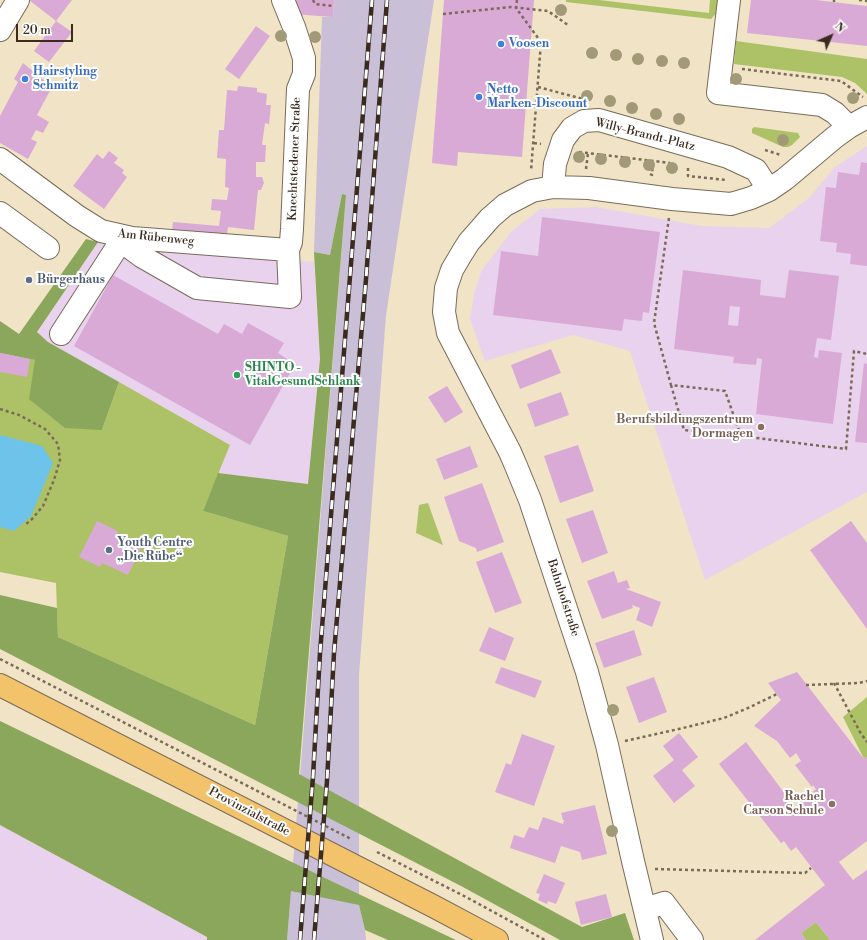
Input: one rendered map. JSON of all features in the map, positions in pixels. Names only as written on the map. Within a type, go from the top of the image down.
[{"type":"main road","name":"Provinzialstraße","points":[[0,685],[497,940]]},
{"type":"street","points":[[0,30],[18,0]]},
{"type":"street","name":"Knechtstedener Straße","points":[[120,238],[141,256],[197,288],[290,297],[288,250],[291,242],[292,229],[298,89],[304,74],[304,58],[283,0]]},
{"type":"street","points":[[728,0],[718,93],[822,105],[836,113],[860,114]]},
{"type":"street","points":[[543,189],[589,188],[672,199],[731,204],[751,198],[769,190],[785,180],[860,114]]},
{"type":"street","name":"Willy-Brandt-Platz","points":[[543,189],[555,164],[563,140],[572,128],[584,121],[599,120],[728,157],[756,170],[769,190]]},
{"type":"street","name":"Am Rübenweg","points":[[0,159],[77,216],[101,231],[120,238],[288,250]]},
{"type":"street","name":"Bahnhofstraße","points":[[543,189],[505,205],[490,218],[469,242],[452,270],[446,288],[444,312],[448,333],[510,452],[530,500],[587,672],[607,744],[652,940]]},
{"type":"street","points":[[0,213],[48,248]]},
{"type":"street","points":[[60,334],[120,238]]},
{"type":"street","points":[[645,909],[664,903],[692,940]]},
{"type":"path","points":[[313,0],[314,4],[333,6]]},
{"type":"path","points":[[517,0],[516,8],[541,42],[534,143],[529,181],[543,189]]},
{"type":"path","points":[[859,0],[867,1]]},
{"type":"path","points":[[443,14],[511,7],[548,11],[568,25]]},
{"type":"path","points":[[721,66],[841,81],[860,114]]},
{"type":"path","points":[[586,170],[588,153]]},
{"type":"path","points":[[635,159],[637,155]]},
{"type":"path","points":[[647,177],[648,174],[652,174],[653,161]]},
{"type":"path","points":[[672,199],[654,323],[684,430],[846,449],[854,351],[867,354]]},
{"type":"path","points":[[671,385],[725,391],[741,436]]},
{"type":"path","points":[[0,409],[19,415],[45,429],[58,444],[60,460],[54,480],[43,506],[26,524]]},
{"type":"path","points":[[0,659],[357,842]]},
{"type":"path","points":[[806,685],[860,683],[867,681]]},
{"type":"path","points":[[834,684],[867,742]]},
{"type":"path","points":[[607,744],[724,718],[777,694]]},
{"type":"path","points":[[371,849],[466,897],[545,940]]},
{"type":"path","points":[[650,870],[805,873],[811,868]]},
{"type":"shaded area","points":[[334,0],[434,0],[386,315],[359,675],[359,905],[366,940],[287,940],[346,195],[342,194],[330,255],[314,252],[322,17],[333,17]]},
{"type":"shaded area","name":"Berufsbildungszentrum Dormagen","points":[[867,146],[867,492],[705,580],[630,351],[573,335],[485,361],[470,319],[475,290],[482,270],[511,232],[540,209],[596,207],[702,226],[769,228],[809,198],[835,167]]},
{"type":"shaded area","points":[[98,242],[314,262],[320,359],[308,484],[218,473],[230,445],[48,342],[37,332]]},
{"type":"shaded area","points":[[0,825],[207,937],[207,940],[0,940]]},
{"type":"green space","points":[[566,0],[599,0],[709,13],[710,0],[719,0],[718,11],[711,19],[566,2]]},
{"type":"green space","points":[[736,41],[867,59],[867,94],[855,83],[842,77],[734,64]]},
{"type":"green space","points":[[754,127],[798,133],[800,137],[792,145],[783,147],[752,133],[752,129]]},
{"type":"green space","points":[[342,194],[346,195],[299,774],[582,927],[625,913],[634,940],[560,940],[461,886],[0,649],[0,595],[57,608],[58,637],[255,725],[288,536],[203,511],[218,473],[308,484],[320,359],[314,252],[330,255]]},
{"type":"green space","points":[[86,239],[98,242],[37,332],[48,342],[119,382],[102,430],[65,428],[29,399],[35,360],[0,353],[0,321],[19,334]]},
{"type":"green space","points":[[0,353],[36,360],[102,430],[119,382],[230,445],[203,511],[288,536],[255,725],[58,637],[56,583],[0,572]]},
{"type":"green space","points":[[428,503],[443,545],[416,533],[419,505]]},
{"type":"green space","points":[[867,697],[867,757],[864,759],[843,717]]},
{"type":"green space","points":[[0,721],[456,940],[388,940],[365,930],[359,905],[291,891],[287,940],[207,940],[207,937],[0,825]]},
{"type":"green space","points":[[816,922],[830,940],[806,940],[801,933]]},
{"type":"water","points":[[0,435],[42,446],[53,463],[31,516],[14,531],[0,527]]},
{"type":"building","points":[[29,0],[72,0],[56,21]]},
{"type":"building","points":[[293,0],[334,0],[333,17],[292,14]]},
{"type":"building","name":"Netto Marken-Discount","points":[[444,0],[534,0],[522,157],[458,152],[457,166],[432,163]]},
{"type":"building","points":[[751,0],[816,0],[867,6],[867,46],[747,33]]},
{"type":"building","points":[[56,21],[72,32],[49,62],[34,51]]},
{"type":"building","points":[[256,26],[270,36],[239,79],[225,69]]},
{"type":"building","points":[[23,63],[52,87],[37,115],[49,122],[43,133],[36,130],[31,139],[37,142],[28,159],[0,143],[0,116],[18,82],[14,79]]},
{"type":"building","points":[[238,86],[257,88],[257,92],[267,94],[266,105],[271,105],[269,124],[265,123],[262,145],[266,145],[265,162],[256,162],[256,177],[262,177],[264,183],[261,190],[258,190],[254,230],[228,227],[227,235],[172,231],[173,222],[219,226],[221,211],[211,210],[212,199],[227,200],[229,188],[225,187],[226,159],[217,158],[219,130],[224,130],[227,90],[237,91]]},
{"type":"building","points":[[109,151],[118,158],[114,163],[124,170],[122,173],[127,177],[104,209],[73,186],[97,154],[103,159]]},
{"type":"building","points":[[861,162],[867,163],[867,266],[850,264],[851,254],[836,252],[837,243],[820,241],[826,187],[836,188],[838,172],[859,175]]},
{"type":"building","points":[[542,217],[660,232],[649,313],[643,312],[642,321],[624,319],[622,331],[493,315],[501,251],[538,256]]},
{"type":"building","points":[[683,270],[761,280],[760,295],[785,298],[789,270],[839,276],[831,340],[817,338],[814,357],[818,358],[819,350],[842,353],[833,424],[756,414],[762,359],[757,358],[756,365],[733,363],[734,357],[674,349]],"holes":[[[730,306],[740,307],[738,326],[728,325]]]},
{"type":"building","points":[[113,275],[218,334],[224,324],[242,334],[248,323],[284,343],[278,353],[295,364],[250,445],[74,346]]},
{"type":"building","points":[[551,349],[561,373],[520,389],[511,365]]},
{"type":"building","points":[[0,353],[30,359],[27,377],[0,372]]},
{"type":"building","points":[[864,363],[867,364],[867,443],[855,442]]},
{"type":"building","points":[[447,386],[463,412],[445,423],[428,397]]},
{"type":"building","points":[[561,392],[569,415],[535,427],[527,404]]},
{"type":"building","points":[[578,445],[594,491],[560,503],[544,456]]},
{"type":"building","points":[[470,446],[478,467],[444,480],[436,459]]},
{"type":"building","points":[[482,483],[504,542],[477,552],[476,548],[459,541],[444,497]]},
{"type":"building","points":[[593,510],[608,553],[582,563],[566,519]]},
{"type":"building","points":[[97,521],[118,531],[117,534],[142,546],[128,575],[102,563],[100,567],[79,557]]},
{"type":"building","points":[[851,521],[867,543],[867,629],[810,550]]},
{"type":"building","points":[[502,552],[522,603],[495,613],[476,562]]},
{"type":"building","points":[[614,571],[618,583],[627,580],[630,588],[626,589],[661,602],[652,627],[636,620],[640,608],[632,605],[633,608],[602,619],[587,581]]},
{"type":"building","points":[[489,627],[514,638],[505,661],[479,651]]},
{"type":"building","points":[[634,630],[642,655],[604,668],[595,643]]},
{"type":"building","points":[[501,667],[542,681],[535,698],[495,683]]},
{"type":"building","name":"Rachel Carson Schule","points":[[797,672],[864,759],[867,757],[867,841],[839,862],[853,880],[867,870],[867,940],[830,940],[816,922],[801,933],[806,940],[755,940],[825,885],[796,847],[791,851],[784,841],[781,843],[719,764],[746,742],[795,807],[801,802],[800,799],[807,793],[809,795],[816,789],[813,785],[812,787],[795,765],[801,761],[796,753],[790,758],[777,741],[754,726],[781,700],[768,683]]},
{"type":"building","points":[[654,677],[667,712],[639,723],[626,687]]},
{"type":"building","points":[[679,733],[698,757],[682,770],[695,786],[674,803],[653,776],[674,760],[663,746]]},
{"type":"building","points":[[522,734],[555,746],[534,806],[495,792],[506,763],[511,765]]},
{"type":"building","points":[[595,805],[607,854],[582,860],[580,852],[561,846],[555,863],[510,848],[514,835],[524,838],[529,827],[538,830],[543,817],[563,824],[564,820],[561,813]]},
{"type":"building","points":[[544,874],[565,883],[556,904],[548,901],[547,904],[538,900],[540,894],[536,893]]},
{"type":"building","points":[[606,894],[612,917],[581,925],[575,902]]},
{"type":"railway","points":[[300,940],[313,777],[320,653],[372,0]]},
{"type":"railway","points":[[314,940],[327,781],[334,653],[366,279],[387,0]]},
{"type":"place","name":"Voosen","points":[[501,44]]},
{"type":"place","name":"Hairstyling Schmitz","points":[[25,79]]},
{"type":"place","name":"Netto Marken-Discount","points":[[479,97]]},
{"type":"place","name":"Bürgerhaus","points":[[29,280]]},
{"type":"place","name":"SHINTO - VitalGesundSchlank","points":[[237,375]]},
{"type":"place","name":"Berufsbildungszentrum Dormagen","points":[[761,427]]},
{"type":"place","name":"Youth Centre „Die Rübe“","points":[[109,550]]},
{"type":"place","name":"Rachel Carson Schule","points":[[832,804]]}]
